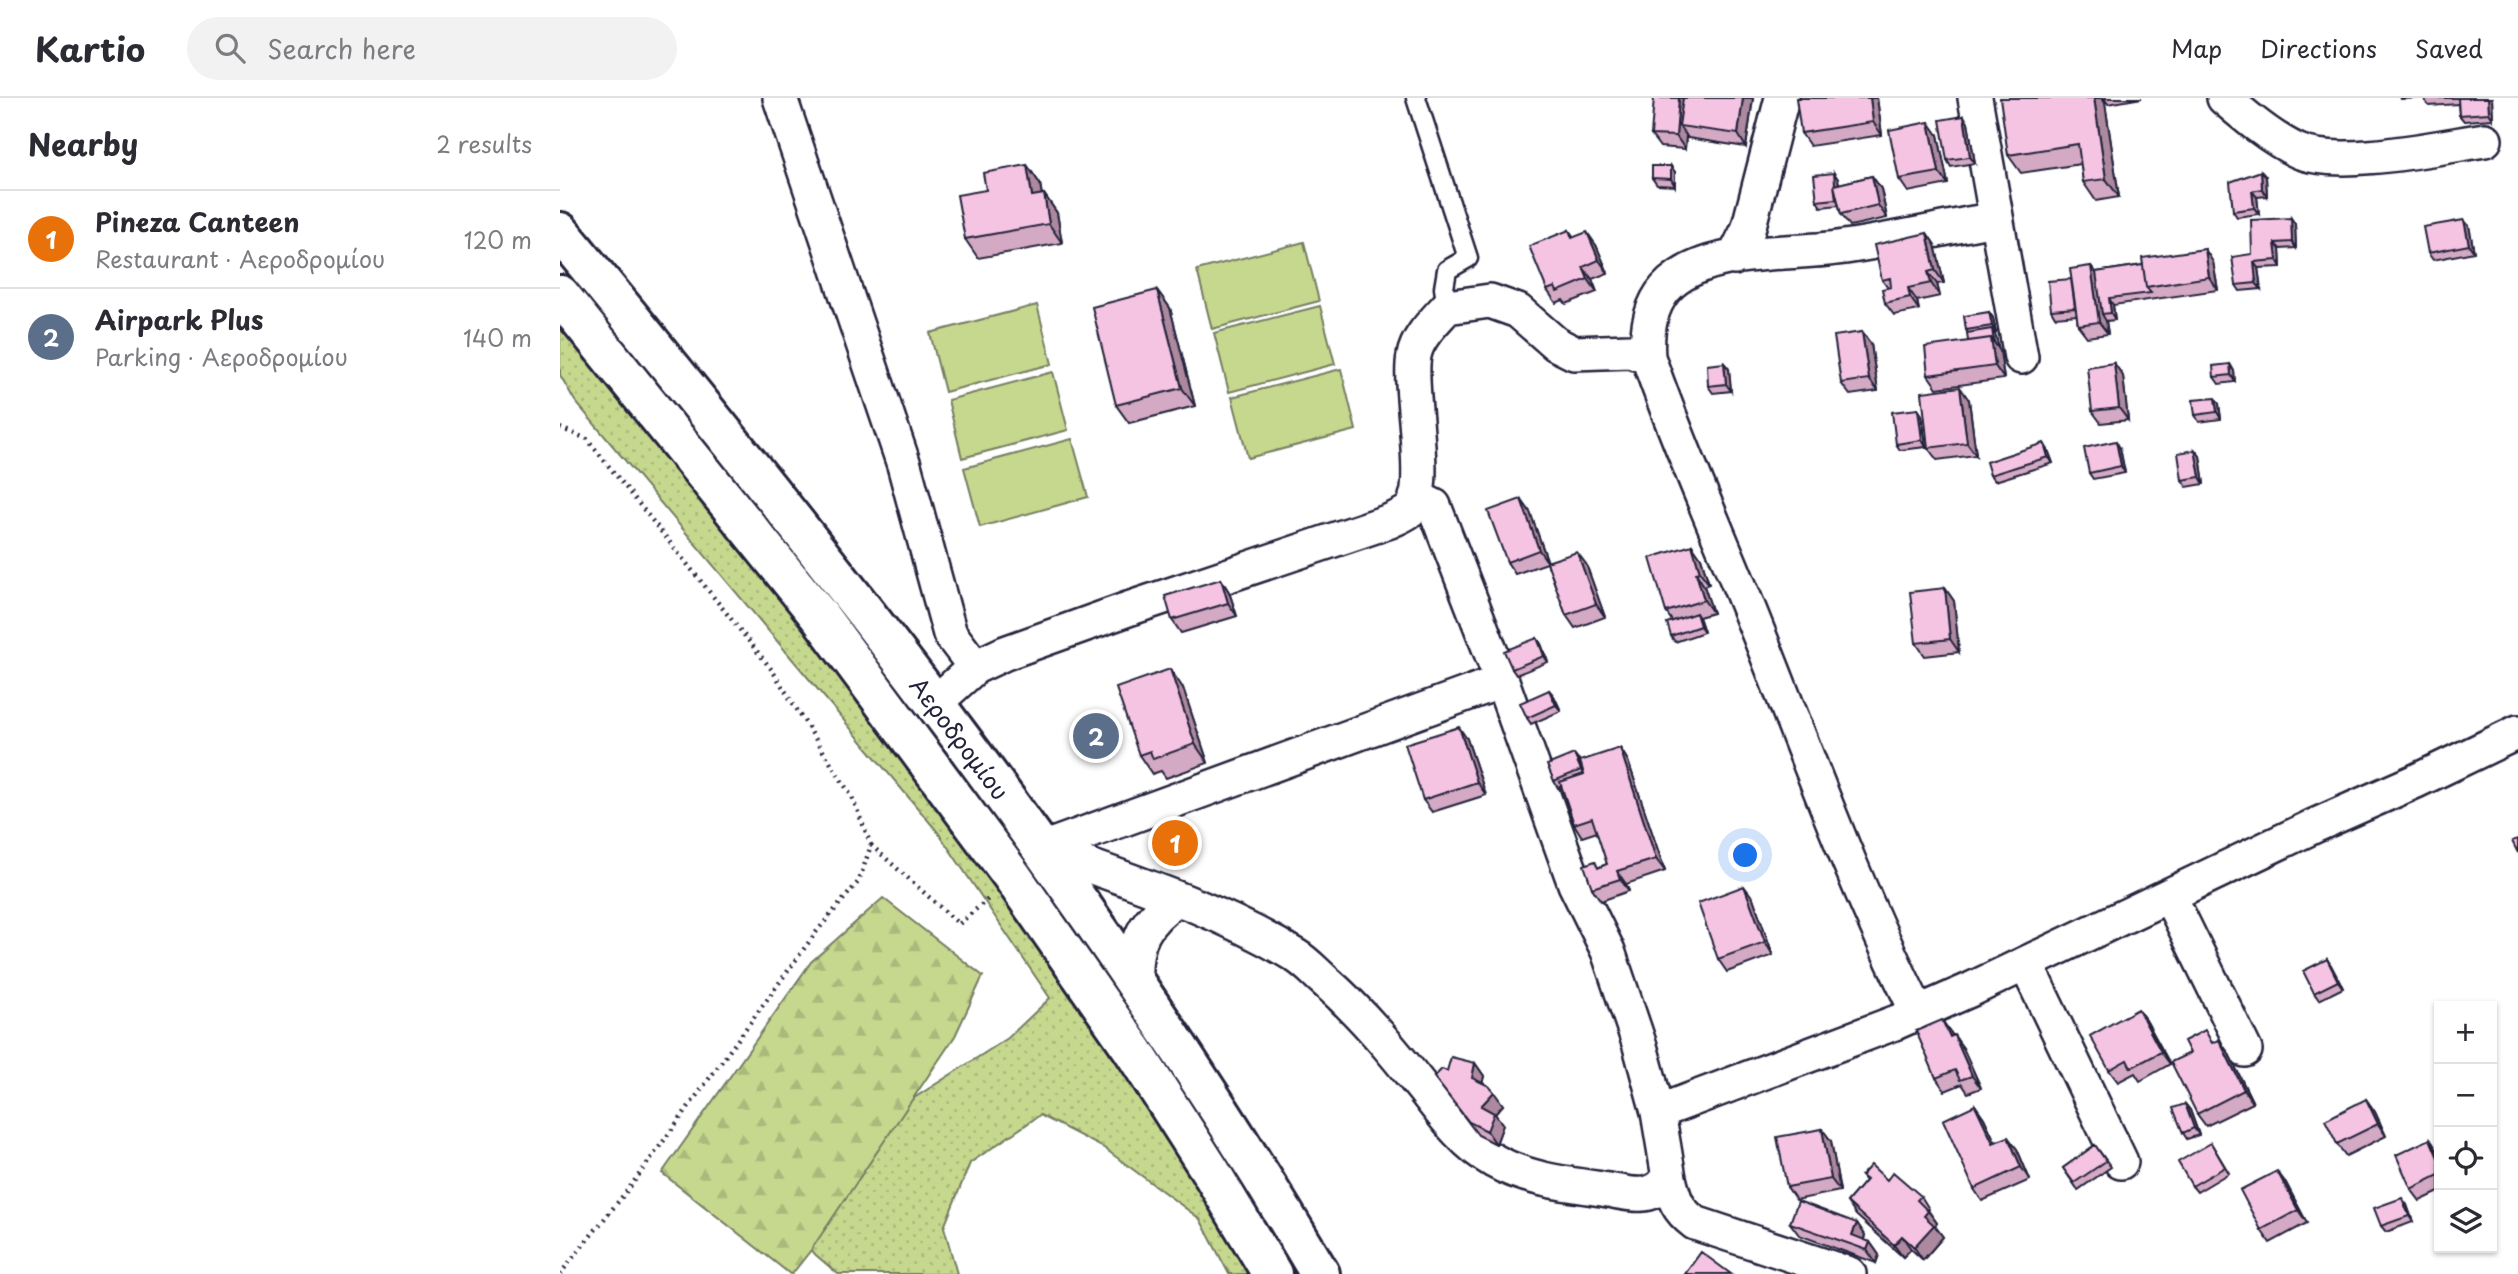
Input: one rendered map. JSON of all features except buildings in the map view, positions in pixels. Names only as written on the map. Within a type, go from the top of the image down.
[{"type":"main road","name":"Αεροδρομίου","points":[[560,232],[673,369],[864,611],[1042,849],[1229,1123],[1320,1274]]},
{"type":"main road","name":"Αεροδρομίου","points":[[560,295],[820,617],[1012,876],[1133,1050],[1272,1274]]},
{"type":"street","points":[[780,98],[904,465],[950,634],[975,667]]},
{"type":"street","points":[[1734,258],[1748,230],[1782,98]]},
{"type":"street","points":[[1975,98],[2021,357]]},
{"type":"street","points":[[2224,98],[2291,147],[2300,152],[2329,158],[2362,157],[2485,140]]},
{"type":"street","points":[[1632,354],[1646,335],[1651,312],[1661,292],[1687,271],[1714,261],[1837,248],[1996,219]]},
{"type":"street","points":[[934,704],[975,667],[1005,653],[1390,521],[1410,510],[1416,497],[1419,479],[1414,411],[1414,355],[1422,336],[1447,307],[1490,300],[1518,311],[1556,344],[1574,353],[1632,354]]},
{"type":"street","points":[[1632,354],[1894,964],[1918,1013]]},
{"type":"street","points":[[1416,497],[1434,506],[1502,681],[1575,884],[1608,951],[1640,1046],[1658,1112],[1673,1195],[1682,1213],[1695,1223],[1849,1274]]},
{"type":"street","points":[[1042,849],[1502,681]]},
{"type":"street","points":[[1658,1112],[1918,1013],[2518,732]]},
{"type":"street","points":[[1042,849],[1177,899],[1257,934],[1299,957],[1372,1027],[1471,1145],[1495,1162],[1537,1177],[1644,1196],[1660,1189],[1669,1178]]},
{"type":"street","points":[[2169,895],[2245,1050]]},
{"type":"street","points":[[1135,982],[1136,947],[1143,932],[1159,911],[1177,899]]},
{"type":"street","points":[[2026,964],[2121,1162]]},
{"type":"lane","points":[[1416,98],[1468,258],[1447,270],[1444,288],[1447,307]]},
{"type":"path","points":[[560,428],[587,439],[772,670],[852,797],[871,845],[959,925],[1012,876]]},
{"type":"path","points":[[560,1274],[630,1187],[817,931],[859,881],[871,845]]},
{"type":"green space","points":[[1304,242],[1319,301],[1212,329],[1197,270]]},
{"type":"green space","points":[[1037,305],[1052,364],[945,392],[930,333]]},
{"type":"green space","points":[[1320,306],[1335,364],[1229,392],[1214,333]]},
{"type":"green space","points":[[560,317],[986,863],[1256,1274],[1229,1274],[1200,1219],[1104,1148],[1040,1115],[970,1163],[944,1227],[957,1274],[838,1274],[810,1250],[911,1100],[1008,1038],[1050,998],[937,831],[575,401],[560,375]]},
{"type":"green space","points":[[1341,369],[1356,430],[1248,458],[1232,397]]},
{"type":"green space","points":[[1053,372],[1068,430],[962,458],[948,400]]},
{"type":"green space","points":[[1072,439],[1088,497],[980,527],[964,468]]},
{"type":"green space","points":[[883,898],[983,976],[955,1036],[811,1250],[790,1274],[662,1173],[811,962]]},
{"type":"place","name":"Airpark Plus","points":[[1096,736]]},
{"type":"place","name":"Pineza Canteen","points":[[1175,843]]}]
